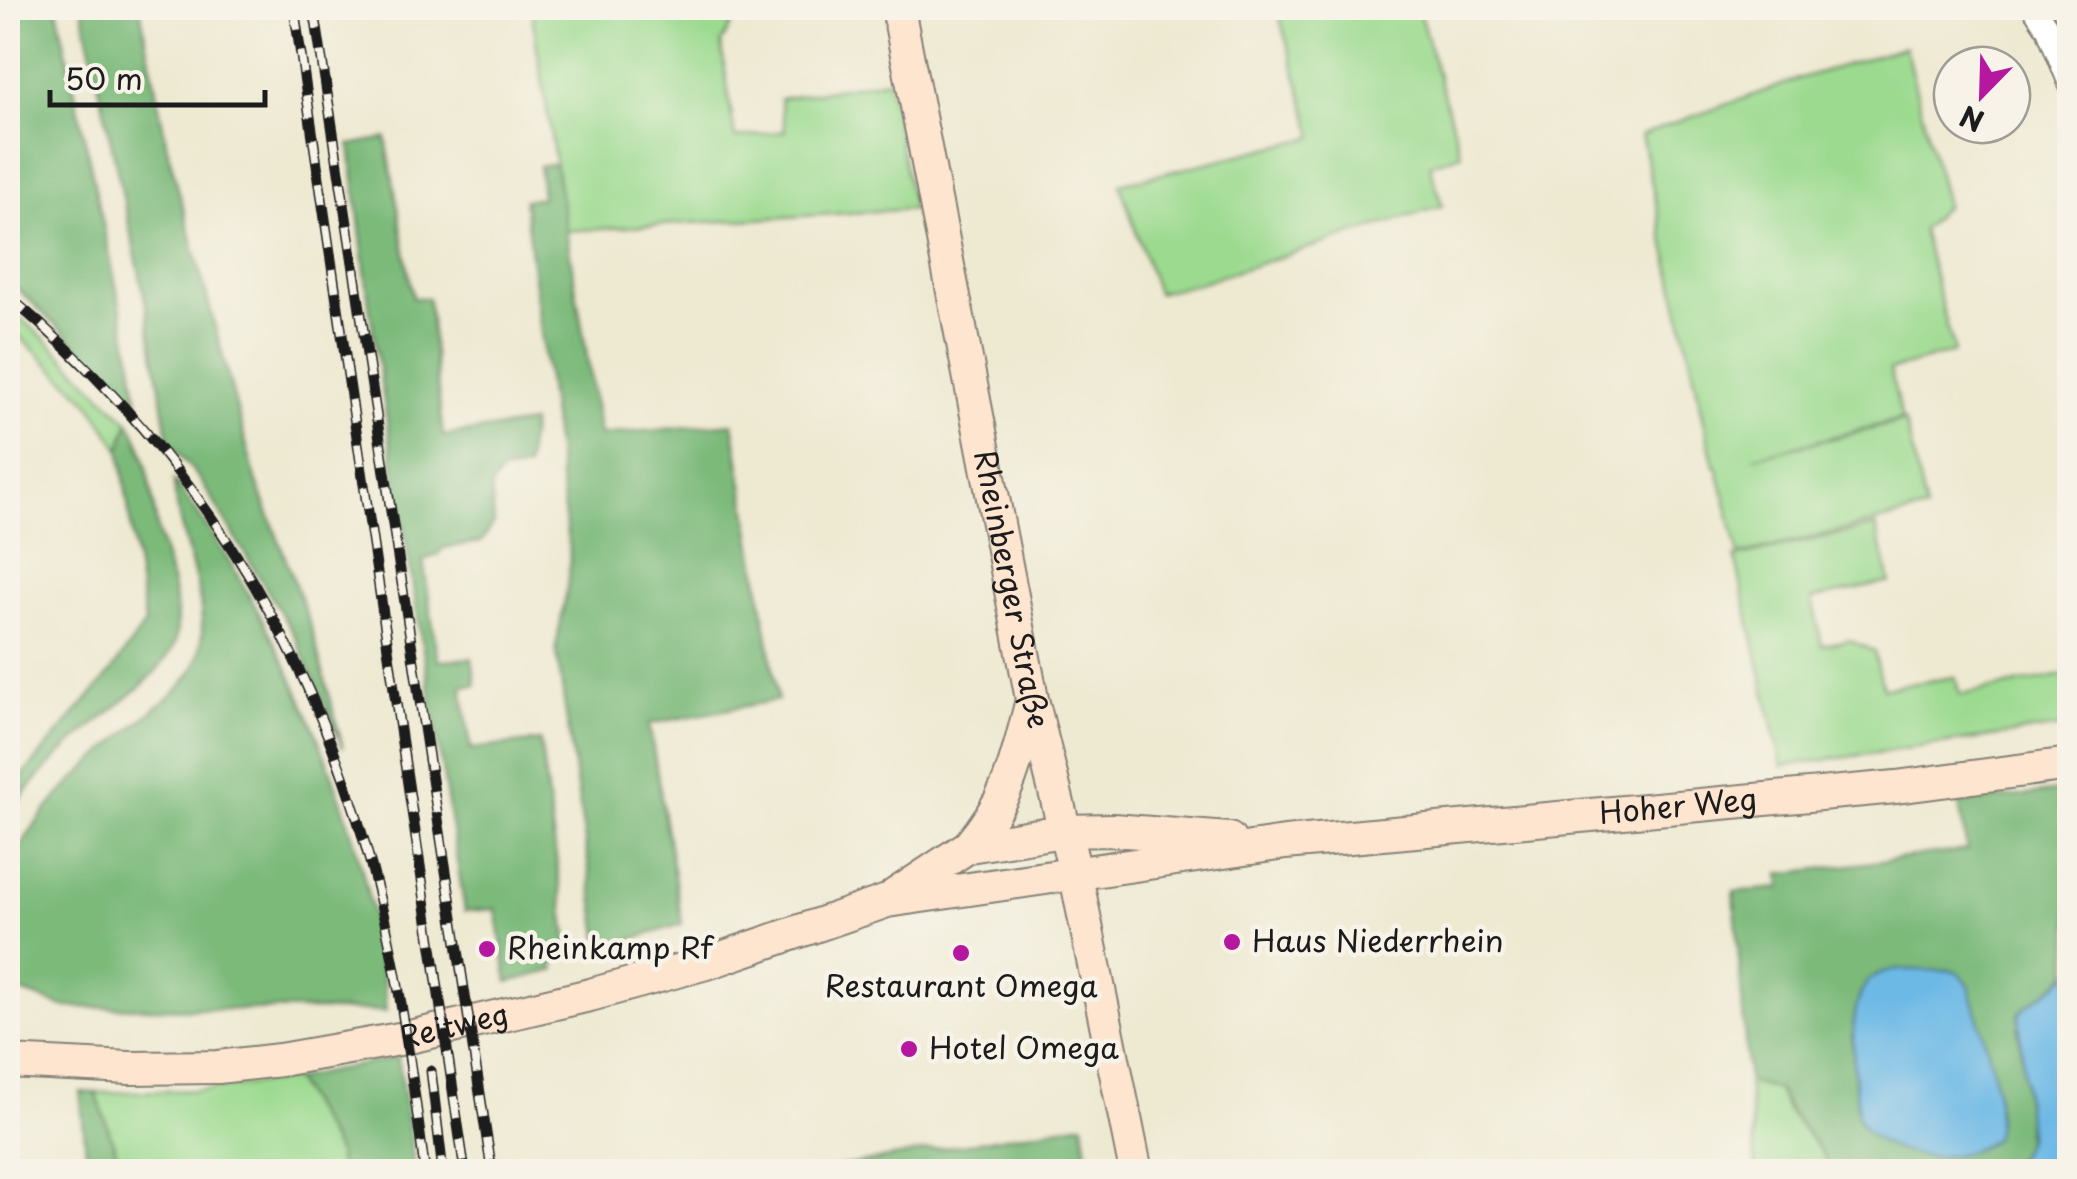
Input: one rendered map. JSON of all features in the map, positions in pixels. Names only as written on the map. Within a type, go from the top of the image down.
[{"type":"main road","name":"Rheinberger Straße","points":[[898,8],[1032,700],[1076,876],[1136,1172]]},
{"type":"main road","points":[[969,846],[994,816],[1008,788],[1032,700]]},
{"type":"main road","name":"Hoher Weg","points":[[1076,876],[1285,843],[1896,787],[2070,764]]},
{"type":"main road","name":"Hoher Weg","points":[[1063,831],[1113,830],[1285,843]]},
{"type":"main road","name":"Reitweg","points":[[887,901],[969,846],[1063,831]]},
{"type":"main road","name":"Reitweg","points":[[8,1062],[182,1067],[314,1055],[590,995],[710,962],[887,901],[1076,876]]},
{"type":"street","points":[[2034,8],[2048,29],[2070,84]]},
{"type":"green space","points":[[8,8],[57,8],[138,403],[8,280]]},
{"type":"green space","points":[[82,8],[140,8],[167,147],[255,477],[311,627],[343,748],[295,636],[201,481],[169,441],[145,299]]},
{"type":"green space","points":[[531,8],[741,8],[721,43],[735,138],[785,131],[780,99],[888,80],[913,209],[566,231]]},
{"type":"green space","points":[[752,8],[844,8],[755,24]]},
{"type":"green space","points":[[1277,8],[1418,8],[1461,154],[1430,165],[1442,206],[1157,293],[1120,184],[1314,137]]},
{"type":"green space","points":[[1905,47],[1946,205],[1922,230],[1954,352],[1890,370],[1902,419],[1753,457],[1905,421],[1926,510],[1739,555],[1714,466],[1641,135],[1801,78]]},
{"type":"green space","points":[[386,138],[413,298],[428,298],[443,436],[531,423],[526,468],[501,472],[491,487],[494,523],[481,542],[443,548],[423,560],[438,661],[472,658],[476,685],[462,686],[471,749],[540,741],[569,951],[568,958],[553,963],[555,970],[508,982],[496,909],[465,911],[369,304],[350,145]]},
{"type":"green space","points":[[555,164],[600,435],[733,423],[778,700],[649,724],[682,924],[601,949],[556,647],[570,558],[524,200],[542,197],[539,166]]},
{"type":"green space","points":[[8,308],[129,422],[120,450],[88,401],[8,326]]},
{"type":"green space","points":[[129,422],[141,447],[175,598],[176,638],[171,652],[146,681],[61,754],[8,816],[8,793],[111,672],[145,624],[120,450]]},
{"type":"green space","points":[[174,481],[251,598],[316,732],[363,873],[378,943],[386,1011],[64,1007],[8,987],[6,890],[17,855],[30,832],[65,789],[177,690],[196,664],[202,633],[201,611]]},
{"type":"green space","points":[[1876,526],[1890,582],[1812,599],[1822,645],[1850,640],[1874,651],[1883,688],[1955,677],[1960,695],[2069,674],[2069,726],[1782,766],[1735,557]]},
{"type":"green space","points":[[2069,790],[2069,971],[2018,1028],[2028,1097],[2025,1150],[2007,1167],[1995,1171],[1831,1171],[1778,1090],[1748,1081],[1734,892],[1781,888],[1780,874],[1967,850],[1959,803]],"holes":[[[1948,970],[1863,1126],[1858,1118],[1852,1036],[1883,972]]]},
{"type":"green space","points":[[398,1057],[415,1171],[339,1171],[338,1153],[294,1079]]},
{"type":"green space","points":[[294,1079],[338,1154],[339,1171],[123,1171],[96,1093],[203,1090]]},
{"type":"green space","points":[[1748,1081],[1778,1090],[1787,1111],[1824,1154],[1831,1171],[1756,1171]]},
{"type":"green space","points":[[80,1092],[96,1093],[123,1171],[88,1171]]},
{"type":"green space","points":[[1083,1123],[1089,1171],[833,1168]]},
{"type":"water","points":[[2069,971],[2069,1171],[1995,1171],[2019,1157],[2028,1135],[2019,1014]]},
{"type":"water","points":[[1884,972],[1959,973],[1969,986],[1991,1062],[1997,1121],[1994,1139],[1979,1148],[1961,1154],[1921,1156],[1884,1144],[1858,1118],[1853,1059],[1855,1014],[1860,995],[1870,980]]},
{"type":"railway","points":[[294,8],[465,1172]]},
{"type":"railway","points":[[314,8],[492,1172]]},
{"type":"railway","points":[[8,296],[85,367],[154,442],[215,523],[267,608],[312,697],[348,791],[377,889],[399,992],[425,1172]]},
{"type":"railway","points":[[431,1071],[443,1172]]},
{"type":"place","name":"Haus Niederrhein","points":[[1232,942]]},
{"type":"place","name":"Rheinkamp Rf","points":[[487,949]]},
{"type":"place","name":"Restaurant Omega","points":[[961,953]]},
{"type":"place","name":"Hotel Omega","points":[[909,1049]]}]
